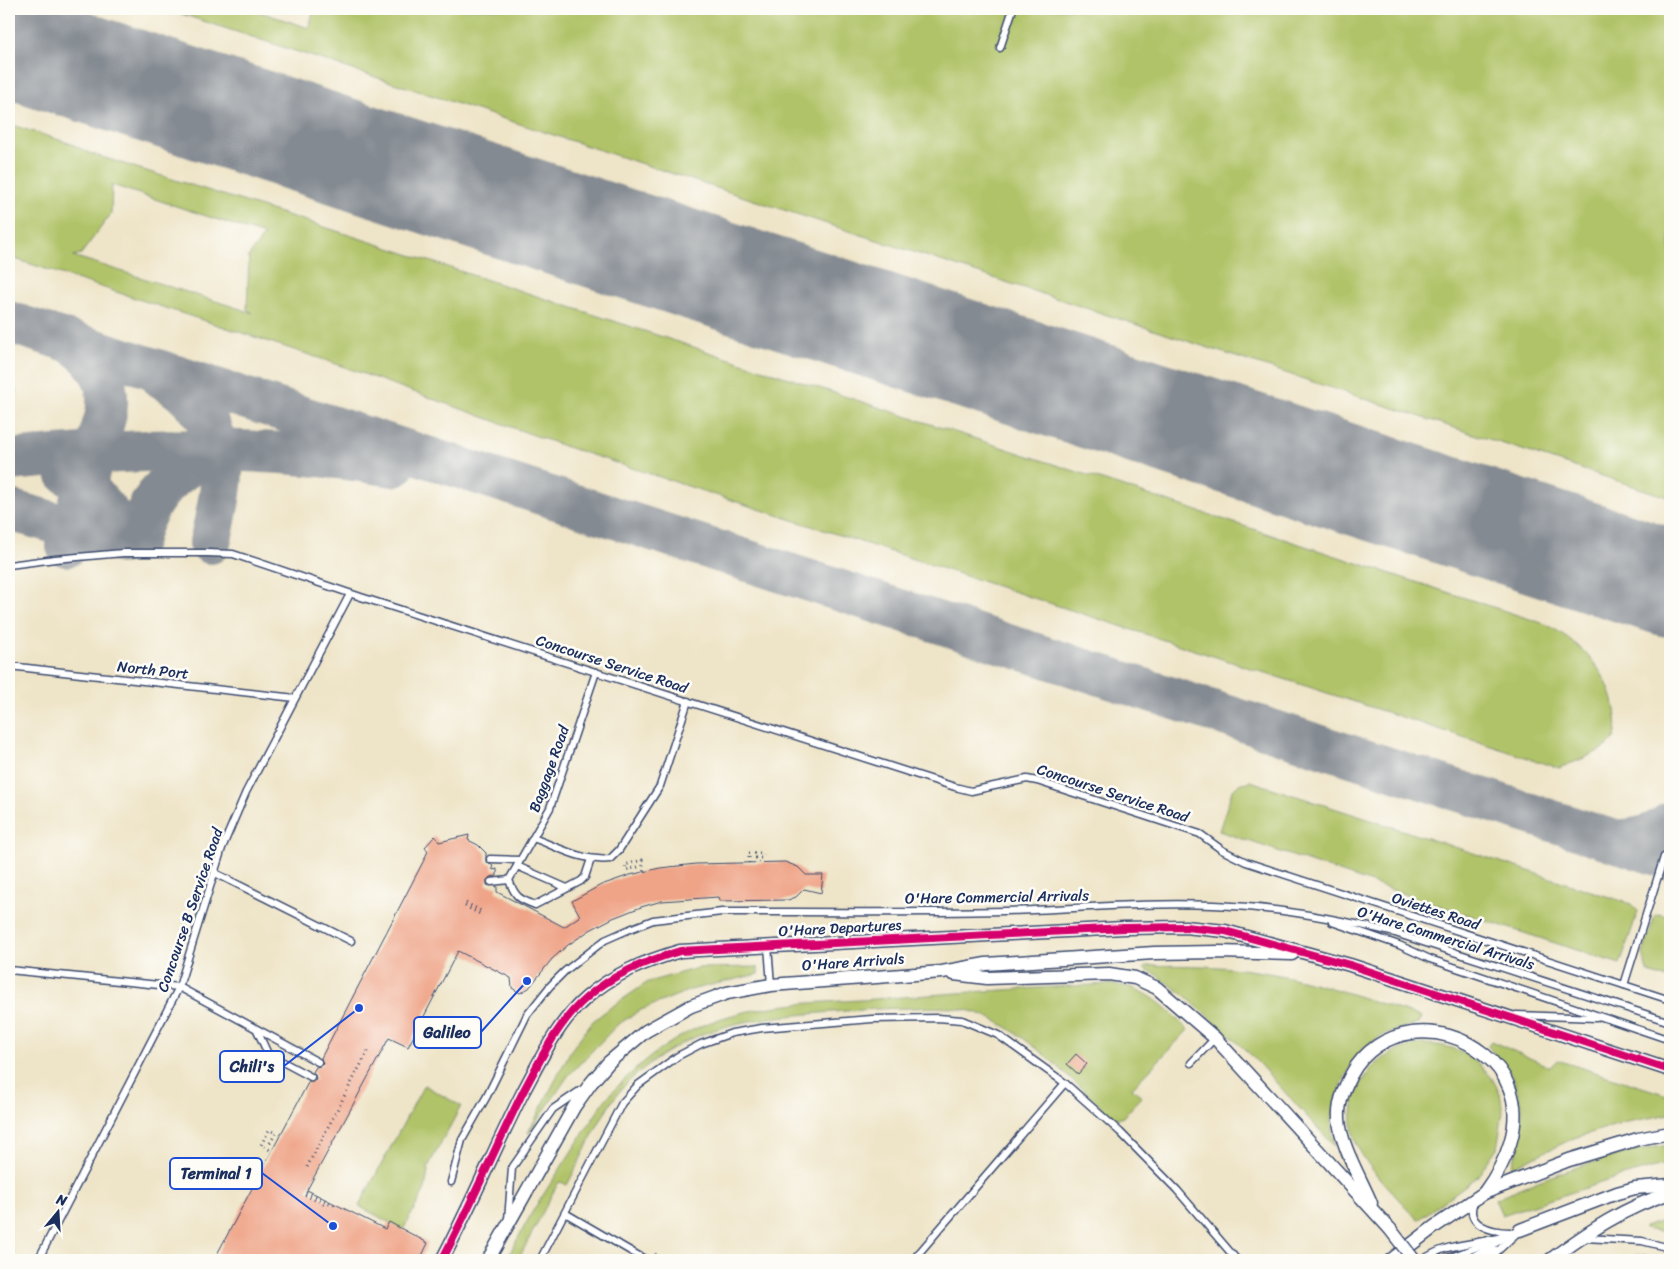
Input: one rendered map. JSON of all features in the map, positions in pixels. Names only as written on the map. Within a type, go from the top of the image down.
[{"type":"street","name":"O'Hare Departures","points":[[442,1260],[508,1122],[546,1049],[564,1021],[585,998],[618,974],[656,958],[680,950],[1114,928],[1185,927],[1225,931],[1312,955]]},
{"type":"street","name":"O'Hare Arrivals","points":[[488,1260],[574,1107],[591,1083],[609,1062],[646,1031],[691,1006],[727,993],[771,985],[942,972],[986,964],[1154,953],[1218,952],[1312,955]]},
{"type":"street","points":[[1312,955],[1350,965],[1670,1070]]},
{"type":"street","points":[[942,972],[987,978],[1109,974],[1135,978],[1156,988],[1215,1038],[1376,1212],[1414,1260]]},
{"type":"street","points":[[1376,1212],[1342,1137],[1338,1118],[1342,1095],[1354,1070],[1373,1049],[1390,1039],[1410,1032],[1434,1032],[1465,1040],[1489,1058],[1500,1071],[1509,1087],[1514,1106],[1511,1140],[1497,1174],[1482,1194]]},
{"type":"street","points":[[1392,1260],[1434,1227],[1482,1194],[1569,1160],[1638,1139],[1670,1133]]},
{"type":"street","points":[[1520,1230],[1617,1193],[1635,1188],[1670,1185]]},
{"type":"street","points":[[1550,1260],[1580,1238],[1629,1208],[1670,1193]]},
{"type":"lane","points":[[1000,48],[1013,9]]},
{"type":"lane","name":"Concourse Service Road","points":[[9,566],[54,559],[123,553],[233,554],[350,594],[955,787],[971,791],[1027,779],[1200,834]]},
{"type":"lane","name":"Concourse B Service Road","points":[[38,1260],[179,987],[216,873],[222,848],[246,792],[350,594]]},
{"type":"lane","name":"North Port","points":[[9,666],[295,698]]},
{"type":"lane","name":"Baggage Road","points":[[509,880],[550,808],[596,672]]},
{"type":"lane","points":[[533,838],[591,859],[610,859],[619,850],[660,786],[688,701]]},
{"type":"lane","name":"Oviettes Road","points":[[1200,834],[1222,850],[1246,862],[1670,1000]]},
{"type":"lane","points":[[1624,985],[1664,857]]},
{"type":"lane","points":[[491,882],[509,880],[513,893],[524,901],[535,904],[581,881],[585,877],[591,859]]},
{"type":"lane","points":[[490,860],[519,863],[567,888]]},
{"type":"lane","points":[[216,873],[351,941]]},
{"type":"lane","name":"O'Hare Commercial Arrivals","points":[[452,1182],[462,1140],[528,1015],[550,986],[579,959],[605,940],[653,920],[722,912],[1005,911],[1213,905],[1311,915],[1352,922],[1395,933],[1670,1022]]},
{"type":"lane","points":[[1311,915],[1399,945],[1430,959],[1670,1040]]},
{"type":"lane","points":[[768,945],[771,985]]},
{"type":"lane","points":[[9,970],[179,987],[318,1062]]},
{"type":"lane","points":[[1502,1015],[1604,1018]]},
{"type":"lane","points":[[540,1260],[622,1103],[638,1085],[678,1056],[701,1044],[732,1033],[762,1028],[863,1020],[919,1018],[962,1020],[979,1025],[998,1035],[1065,1083],[1120,1132],[1172,1185],[1237,1260]]},
{"type":"lane","points":[[257,1030],[268,1054],[311,1077]]},
{"type":"lane","points":[[1191,1064],[1215,1038]]},
{"type":"lane","points":[[507,1225],[512,1168],[553,1110],[591,1083]]},
{"type":"lane","points":[[913,1260],[1065,1083]]},
{"type":"lane","points":[[1482,1194],[1472,1207],[1474,1219],[1479,1224],[1495,1231],[1520,1230]]},
{"type":"lane","points":[[565,1213],[646,1260]]},
{"type":"lane","points":[[1422,1260],[1433,1252],[1444,1248],[1491,1240],[1520,1230]]},
{"type":"lane","points":[[1443,1260],[1520,1230]]},
{"type":"lane","points":[[1466,1260],[1520,1230]]},
{"type":"lane","points":[[1479,1260],[1520,1230]]},
{"type":"lane","points":[[1488,1260],[1505,1242],[1520,1230]]},
{"type":"lane","points":[[1580,1238],[1642,1241],[1670,1248]]},
{"type":"path","points":[[749,863],[749,853],[763,853],[762,858],[752,858]]},
{"type":"path","points":[[638,867],[626,870],[625,865],[642,860],[644,872]]},
{"type":"path","points":[[466,905],[482,913]]},
{"type":"path","points":[[307,1167],[368,1051]]},
{"type":"path","points":[[270,1142],[276,1133],[269,1130],[261,1145],[272,1151]]},
{"type":"path","points":[[327,1206],[306,1193],[336,1206]]},
{"type":"green space","points":[[166,9],[251,9],[309,28],[314,9],[1670,9],[1670,498]]},
{"type":"green space","points":[[9,124],[72,144],[89,153],[306,221],[1545,624],[1581,648],[1599,670],[1612,696],[1616,716],[1616,733],[1606,746],[1598,751],[1559,768],[564,446],[325,360],[9,257]],"holes":[[[112,185],[264,235],[249,256],[247,309],[253,313],[73,256],[81,254],[111,214]]]},
{"type":"green space","points":[[9,378],[12,379],[17,394],[9,394]]},
{"type":"green space","points":[[1250,781],[1631,904],[1638,911],[1620,964],[1413,897],[1219,831],[1232,791],[1239,784]]},
{"type":"green space","points":[[1655,915],[1670,917],[1670,980],[1647,972],[1643,954]]},
{"type":"green space","points":[[1145,966],[1223,967],[1262,972],[1331,988],[1421,1017],[1418,1024],[1390,1032],[1368,1045],[1352,1064],[1333,1108],[1334,1146],[1250,1054],[1184,995],[1144,968]]},
{"type":"green space","points":[[758,967],[758,974],[690,990],[641,1010],[617,1025],[568,1076],[528,1133],[571,1050],[592,1022],[607,1010],[648,982],[698,968]]},
{"type":"green space","points":[[1109,984],[1129,987],[1148,995],[1162,1005],[1188,1030],[1132,1088],[1142,1097],[1122,1118],[1113,1118],[1068,1075],[1018,1034],[983,1015],[966,1010],[939,1007],[892,1008],[781,1017],[731,1025],[698,1036],[680,1045],[653,1061],[629,1081],[603,1116],[567,1185],[561,1182],[558,1183],[518,1260],[506,1260],[534,1209],[605,1100],[629,1075],[655,1053],[698,1027],[753,1010],[794,1004]]},
{"type":"green space","points":[[1491,1041],[1550,1067],[1557,1060],[1670,1096],[1670,1114],[1627,1122],[1574,1138],[1511,1168],[1520,1142],[1522,1107],[1513,1077],[1488,1046]]},
{"type":"green space","points":[[1422,1044],[1452,1048],[1465,1053],[1477,1062],[1492,1078],[1500,1093],[1503,1112],[1497,1148],[1477,1177],[1418,1220],[1368,1164],[1357,1145],[1352,1119],[1353,1105],[1357,1093],[1371,1070],[1381,1060],[1395,1051]]},
{"type":"green space","points":[[424,1085],[461,1106],[429,1165],[425,1189],[403,1230],[359,1206]]},
{"type":"green space","points":[[1670,1145],[1670,1163],[1619,1177],[1502,1215],[1495,1199],[1581,1166],[1627,1153]]},
{"type":"green space","points":[[1670,1219],[1670,1233],[1644,1229],[1644,1227]]},
{"type":"green space","points":[[1636,1255],[1669,1260],[1640,1260],[1635,1257]]},
{"type":"building","points":[[469,835],[468,840],[478,845],[486,853],[486,862],[492,864],[493,870],[497,869],[497,876],[490,877],[487,880],[487,885],[497,886],[497,892],[564,927],[580,916],[572,901],[601,885],[630,875],[660,868],[696,864],[785,862],[798,867],[806,875],[823,875],[821,893],[804,889],[796,897],[788,900],[719,901],[718,897],[662,901],[641,907],[613,918],[590,930],[568,945],[552,959],[529,988],[520,993],[512,988],[511,978],[458,951],[408,1047],[389,1038],[307,1190],[385,1229],[389,1222],[428,1243],[420,1260],[214,1260],[309,1081],[316,1079],[313,1072],[316,1067],[323,1064],[321,1058],[424,860],[428,851],[425,847],[435,836],[439,842]]},
{"type":"building","points":[[1076,1054],[1087,1064],[1078,1074],[1067,1064]]},
{"type":"taxiway","points":[[9,322],[1670,859]]},
{"type":"taxiway","points":[[67,546],[107,406],[105,384],[101,374],[88,356],[70,342]]},
{"type":"taxiway","points":[[161,377],[182,391],[195,404],[203,415],[218,449],[222,474],[218,508],[210,543]]},
{"type":"taxiway","points":[[9,460],[105,453],[202,450],[298,454],[394,466]]},
{"type":"taxiway","points":[[136,542],[149,508],[165,486],[175,476],[198,461],[223,453]]},
{"type":"taxiway","points":[[66,473],[90,491],[111,516],[122,543]]},
{"type":"taxiway","points":[[9,510],[98,535]]},
{"type":"taxiway","points":[[1647,575],[1670,588]]},
{"type":"taxiway","points":[[1612,840],[1628,840],[1650,835],[1670,823]]},
{"type":"runway","points":[[9,43],[1670,583]]},
{"type":"cycle path","points":[[442,1260],[523,1092],[550,1042],[566,1019],[586,998],[607,982],[642,964],[680,951],[1124,928],[1185,927],[1225,931],[1350,965],[1670,1070]]},
{"type":"place","name":"Galileo","points":[[527,981]]},
{"type":"place","name":"Chili's","points":[[359,1008]]},
{"type":"place","name":"Terminal 1","points":[[333,1226]]}]
